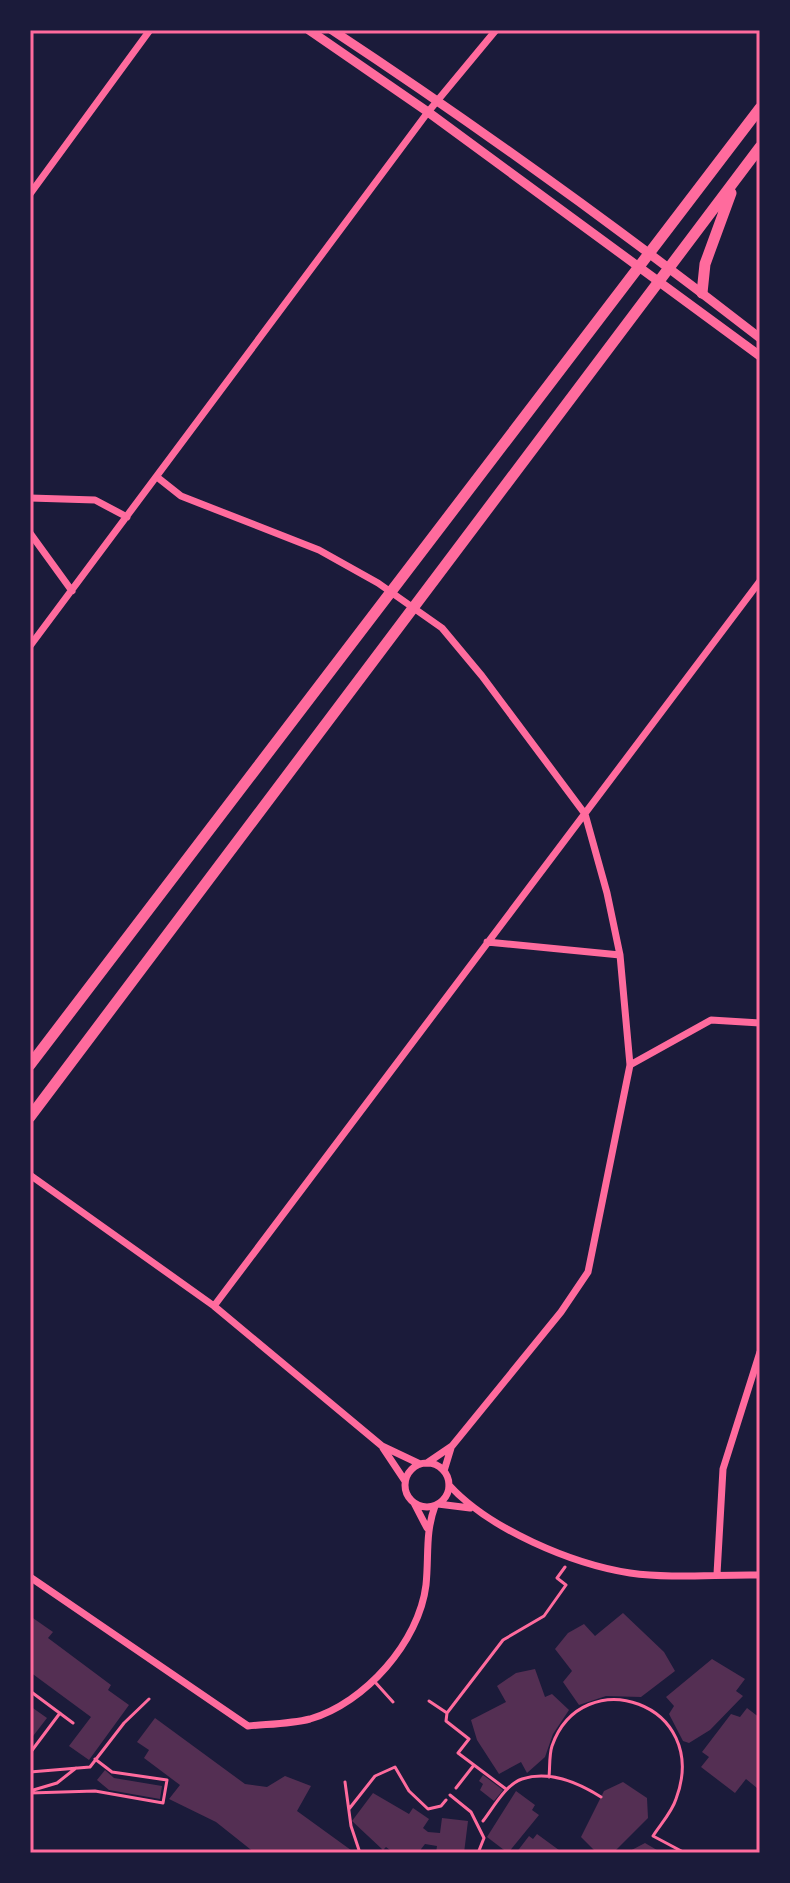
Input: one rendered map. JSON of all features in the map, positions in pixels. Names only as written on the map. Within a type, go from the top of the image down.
[{"type":"main road","points":[[309,30],[428,112],[760,356]]},
{"type":"main road","points":[[332,30],[438,100],[651,253],[760,338]]},
{"type":"main road","points":[[30,1065],[760,108]]},
{"type":"main road","points":[[30,1117],[760,148]]},
{"type":"main road","points":[[702,293],[705,264],[732,190],[760,148]]},
{"type":"street","points":[[30,194],[150,30]]},
{"type":"street","points":[[30,646],[428,112],[496,30]]},
{"type":"street","points":[[157,477],[181,496],[319,550],[442,628],[482,676],[585,814],[620,955],[630,1065],[588,1272],[561,1312],[452,1446],[411,1469],[405,1482]]},
{"type":"street","points":[[30,498],[95,500],[127,517]]},
{"type":"street","points":[[30,533],[72,591]]},
{"type":"street","points":[[214,1306],[760,581]]},
{"type":"street","points":[[487,942],[620,955]]},
{"type":"street","points":[[630,1065],[711,1020],[760,1023]]},
{"type":"street","points":[[30,1175],[214,1306],[382,1446],[444,1471]]},
{"type":"street","points":[[717,1574],[723,1469],[760,1352]]},
{"type":"street","points":[[382,1446],[405,1482],[408,1496],[427,1528]]},
{"type":"street","points":[[452,1446],[444,1471],[449,1485],[470,1508]]},
{"type":"street","points":[[30,1577],[248,1726],[311,1719],[355,1697],[413,1628],[426,1586],[427,1528],[449,1485]]},
{"type":"street","points":[[414,1503],[470,1508],[570,1557],[631,1573],[760,1575]]},
{"type":"lane","points":[[373,1679],[393,1702]]},
{"type":"lane","points":[[450,1795],[471,1812],[479,1827],[484,1838],[478,1853]]},
{"type":"path","points":[[508,1789],[458,1753],[469,1739],[446,1721],[447,1713],[503,1640],[544,1616],[566,1585],[557,1578],[565,1567]]},
{"type":"path","points":[[30,1691],[73,1723]]},
{"type":"path","points":[[30,1772],[90,1767],[149,1699]]},
{"type":"path","points":[[429,1701],[447,1713]]},
{"type":"path","points":[[549,1777],[551,1747],[565,1725],[586,1707],[608,1701],[632,1701],[650,1707],[670,1724],[679,1742],[684,1765],[676,1801],[653,1836],[685,1853]]},
{"type":"path","points":[[30,1753],[60,1713]]},
{"type":"path","points":[[30,1792],[95,1791],[163,1803],[167,1780],[112,1772],[95,1759]]},
{"type":"path","points":[[349,1809],[375,1776],[395,1767],[409,1791],[428,1809],[441,1806],[474,1765]]},
{"type":"path","points":[[30,1792],[57,1783],[76,1768]]},
{"type":"path","points":[[479,1827],[508,1789],[521,1779],[549,1777],[576,1782],[601,1797]]},
{"type":"path","points":[[345,1782],[360,1853]]},
{"type":"building","points":[[623,1613],[664,1652],[675,1671],[641,1697],[606,1696],[579,1705],[563,1682],[572,1671],[555,1649],[568,1633],[584,1624],[595,1636]]},
{"type":"building","points":[[30,1616],[53,1632],[48,1638],[111,1685],[108,1690],[129,1705],[89,1760],[69,1746],[91,1717],[30,1672]]},
{"type":"building","points":[[712,1659],[745,1679],[736,1691],[743,1696],[710,1730],[689,1743],[683,1741],[669,1714],[674,1706],[666,1697]]},
{"type":"building","points":[[535,1669],[545,1697],[552,1694],[569,1710],[553,1734],[545,1757],[527,1773],[521,1762],[499,1774],[477,1740],[471,1720],[506,1702],[497,1686],[516,1673]]},
{"type":"building","points":[[30,1706],[47,1718],[30,1740]]},
{"type":"building","points":[[747,1708],[760,1718],[760,1784],[757,1788],[746,1779],[735,1793],[701,1767],[709,1757],[702,1752],[731,1714],[740,1717]]},
{"type":"building","points":[[155,1718],[245,1784],[267,1787],[285,1776],[311,1786],[297,1811],[355,1853],[255,1853],[216,1822],[169,1799],[180,1785],[144,1758],[149,1750],[137,1742]]},
{"type":"building","points":[[105,1770],[114,1778],[162,1786],[160,1799],[109,1790],[97,1780]]},
{"type":"building","points":[[483,1775],[503,1790],[494,1801],[480,1790],[483,1784],[479,1781]]},
{"type":"building","points":[[623,1782],[647,1798],[648,1818],[613,1853],[597,1853],[581,1837],[604,1791]]},
{"type":"building","points":[[516,1791],[535,1805],[532,1810],[539,1815],[508,1853],[487,1837]]},
{"type":"building","points":[[373,1793],[409,1814],[413,1808],[429,1819],[423,1828],[428,1832],[440,1833],[442,1818],[468,1821],[464,1853],[436,1853],[437,1846],[425,1844],[418,1853],[394,1853],[386,1847],[383,1850],[352,1821]]},
{"type":"building","points":[[537,1834],[563,1853],[516,1853],[529,1836],[533,1839]]},
{"type":"building","points":[[645,1843],[662,1853],[626,1853]]}]
